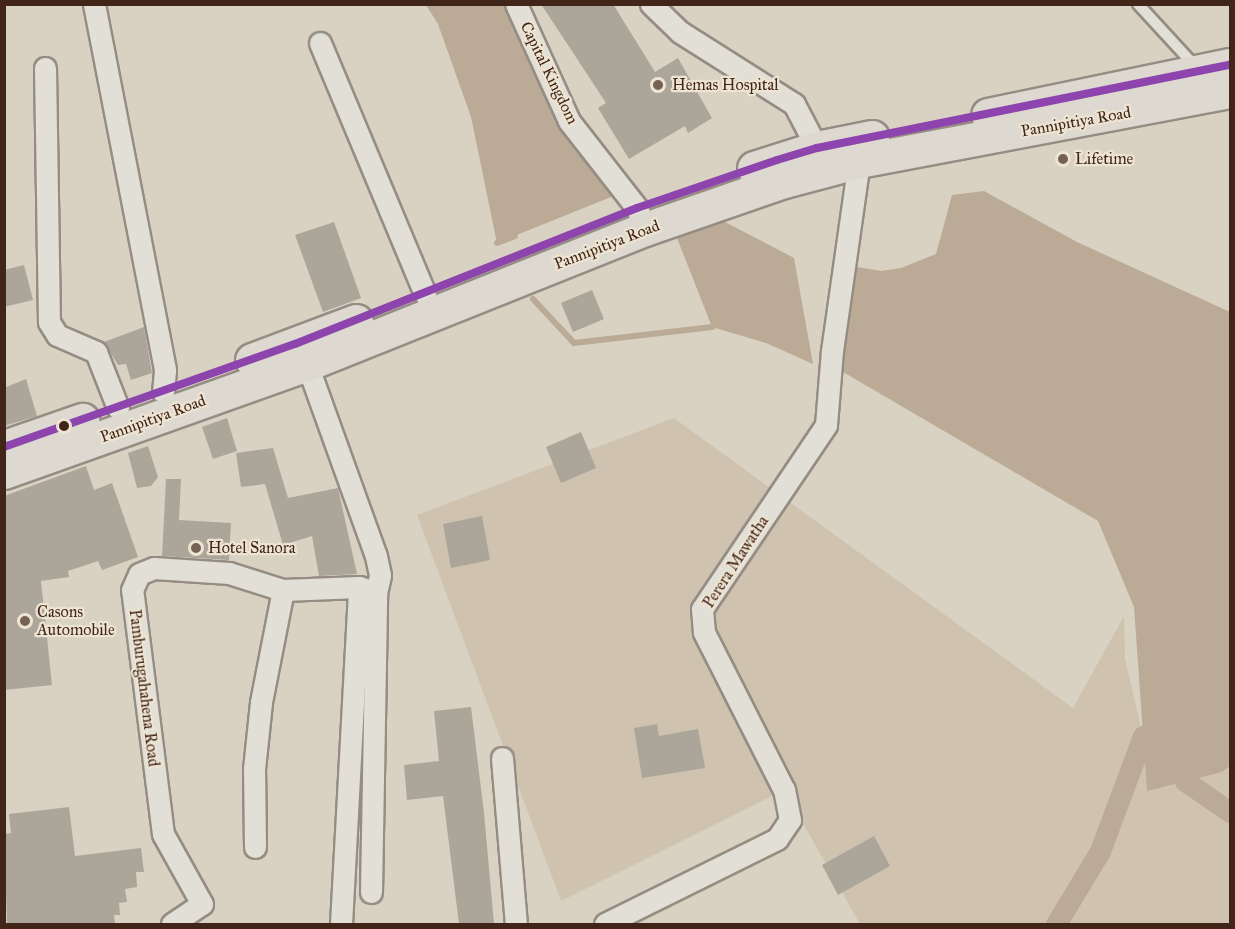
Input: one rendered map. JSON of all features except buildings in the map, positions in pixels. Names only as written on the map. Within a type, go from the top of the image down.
[{"type":"main road","name":"Pannipitiya Road","points":[[4,472],[307,364],[641,218],[817,148],[1224,83]]},
{"type":"main road","name":"Pannipitiya Road","points":[[4,447],[164,392],[425,294],[641,218],[859,161],[1224,83]]},
{"type":"street","points":[[94,4],[165,370],[164,392]]},
{"type":"street","name":"Capital Kingdom","points":[[516,4],[569,121],[641,218]]},
{"type":"street","points":[[651,4],[680,32],[794,104],[817,148]]},
{"type":"street","points":[[320,43],[425,294]]},
{"type":"street","points":[[45,68],[49,322],[57,335],[96,352],[118,408]]},
{"type":"street","name":"Perera Mawatha","points":[[605,924],[777,838],[790,820],[784,790],[704,632],[702,609],[826,425],[832,351],[859,161]]},
{"type":"street","points":[[307,364],[376,556],[380,575],[368,590],[341,924]]},
{"type":"street","name":"Pamburugahahena Road","points":[[172,924],[202,904],[162,834],[132,590],[139,574],[154,568],[236,574],[283,590],[368,590]]},
{"type":"street","points":[[255,847],[256,747],[283,590]]},
{"type":"street","points":[[368,590],[371,892]]},
{"type":"street","points":[[502,758],[516,924]]},
{"type":"lane","points":[[1138,4],[1224,83]]},
{"type":"shaded area","points":[[426,5],[505,5],[560,117],[621,193],[497,243],[471,117],[438,24]]},
{"type":"shaded area","points":[[984,191],[1077,242],[1230,312],[1230,766],[1222,772],[1147,791],[1134,607],[1098,521],[843,372],[851,266],[881,271],[901,268],[936,254],[952,195]]},
{"type":"shaded area","points":[[723,221],[794,258],[813,364],[766,343],[712,327],[677,238]]},
{"type":"shaded area","points":[[674,418],[1073,708],[1124,616],[1125,658],[1143,736],[1147,790],[1222,772],[1230,766],[1230,924],[860,924],[784,790],[561,901],[417,515]]},
{"type":"waterway","points":[[497,243],[515,236]]},
{"type":"waterway","points":[[533,299],[574,343],[712,327]]},
{"type":"waterway","points":[[1056,924],[1100,851],[1143,736]]},
{"type":"waterway","points":[[1185,781],[1230,812]]},
{"type":"transit line","points":[[4,447],[295,344],[637,208],[777,160],[817,148],[1230,65]]},
{"type":"place","name":"Hemas Hospital","points":[[658,85]]},
{"type":"place","name":"Lifetime","points":[[1063,159]]},
{"type":"place","name":"Hotel Sanora","points":[[196,548]]},
{"type":"place","name":"Casons Automobile","points":[[25,621]]}]
